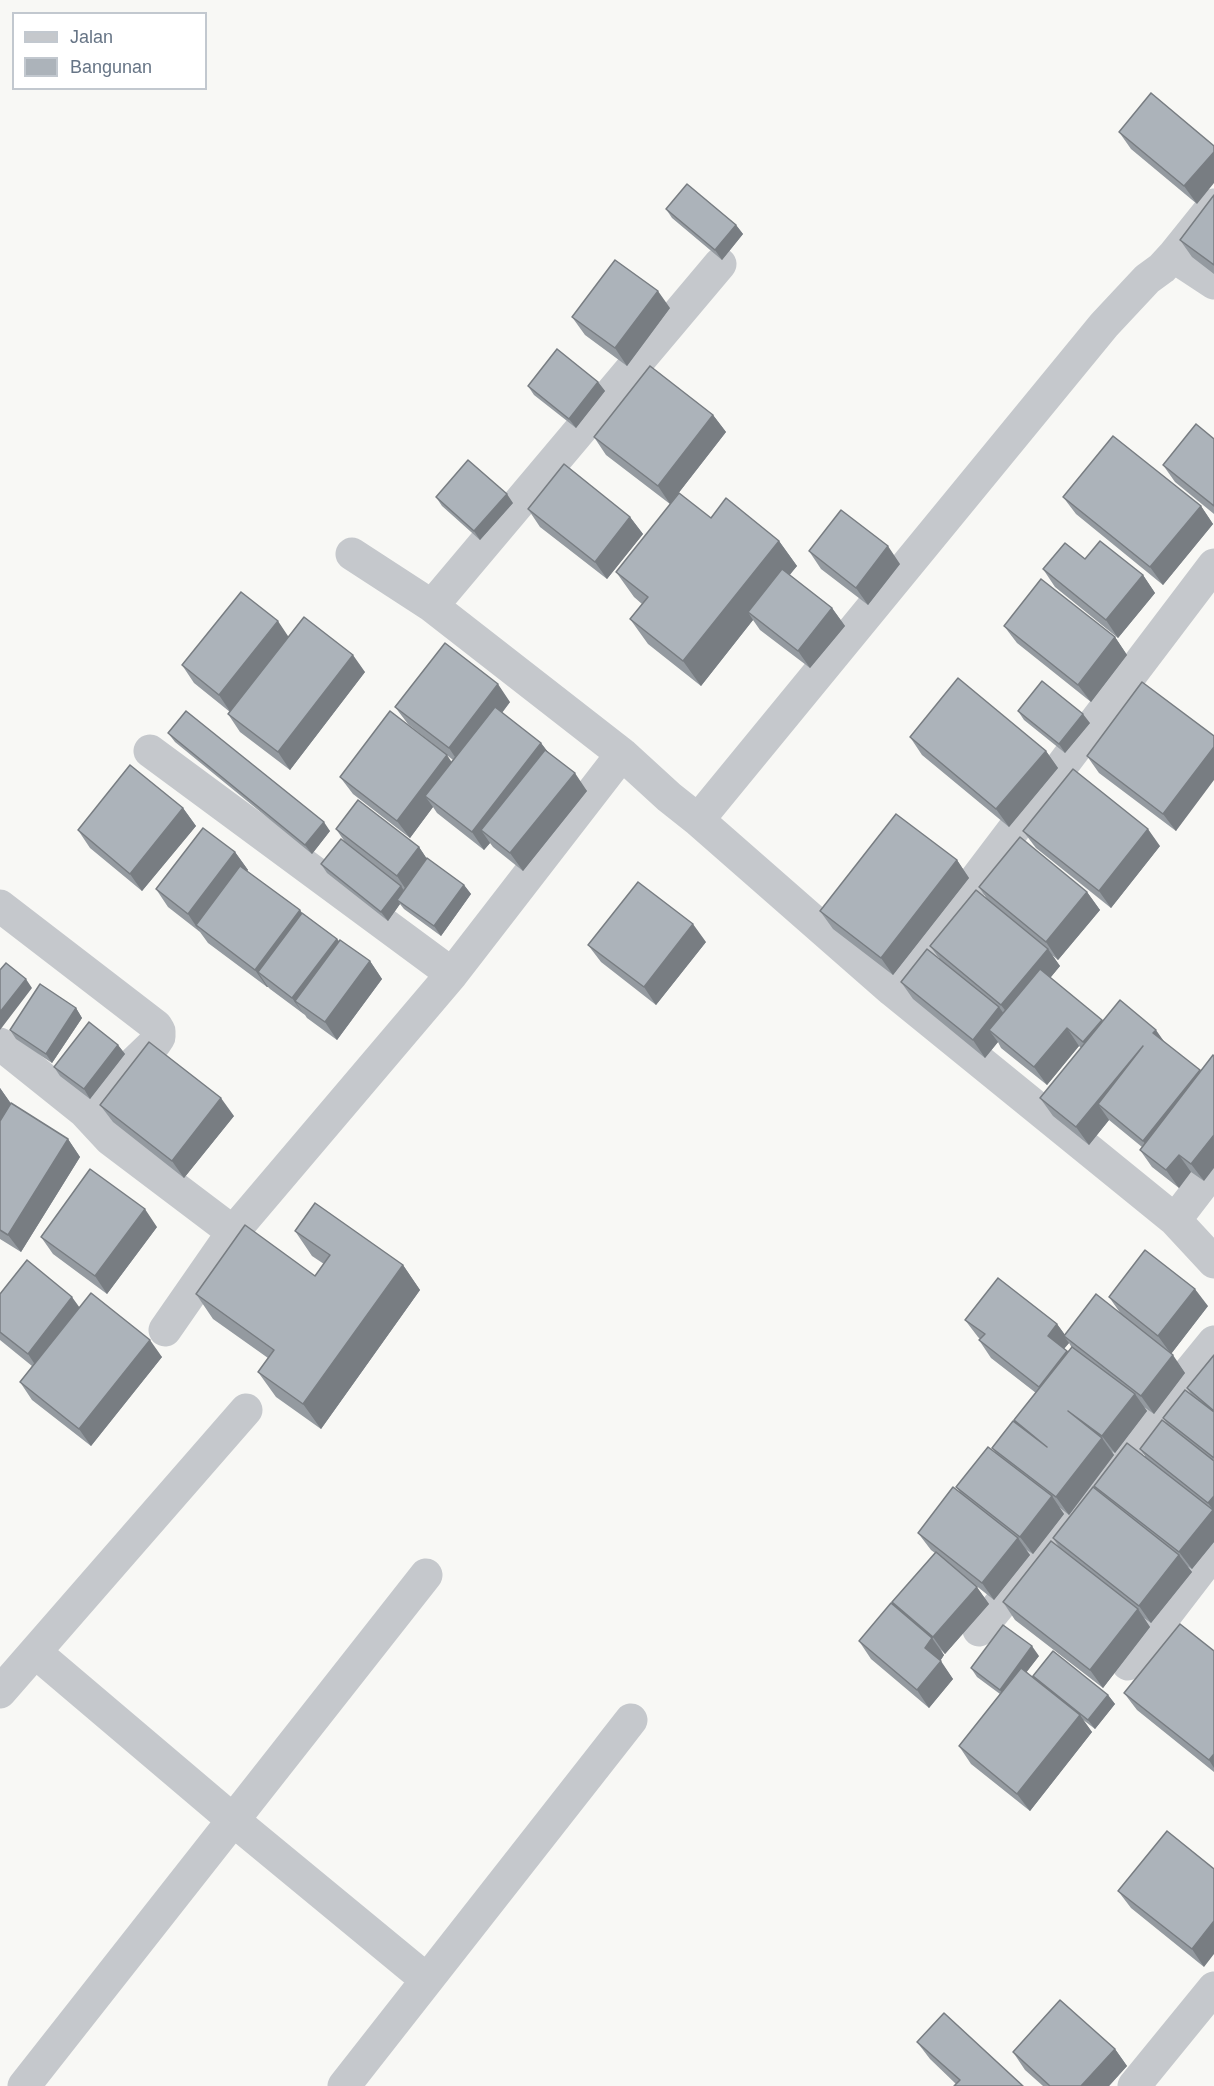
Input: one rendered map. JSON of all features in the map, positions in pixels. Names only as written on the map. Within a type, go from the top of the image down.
[{"type":"street","points":[[698,820],[1104,325],[1147,279],[1173,256],[1214,204]]},
{"type":"street","points":[[1173,256],[1214,283]]},
{"type":"street","points":[[432,606],[720,264]]},
{"type":"street","points":[[352,554],[432,606],[622,754],[892,990],[1175,1220],[1214,1262]]},
{"type":"street","points":[[892,990],[1214,565]]},
{"type":"street","points":[[150,751],[452,974]]},
{"type":"street","points":[[165,1330],[233,1232],[452,974],[622,754]]},
{"type":"street","points":[[0,906],[156,1026],[159,1032],[155,1043],[84,1112]]},
{"type":"street","points":[[0,1044],[84,1112],[110,1139],[233,1232]]},
{"type":"street","points":[[1175,1220],[1214,1169]]},
{"type":"street","points":[[979,1630],[1214,1342]]},
{"type":"street","points":[[0,1692],[246,1410]]},
{"type":"street","points":[[1128,1664],[1214,1552]]},
{"type":"street","points":[[24,2086],[426,1575]]},
{"type":"street","points":[[35,1652],[427,1980]]},
{"type":"street","points":[[344,2086],[632,1720]]},
{"type":"street","points":[[1134,2086],[1214,1988]]},
{"type":"building","points":[[1151,93],[1214,146],[1214,152],[1184,186],[1119,132]]},
{"type":"building","points":[[687,184],[736,225],[715,250],[666,209]]},
{"type":"building","points":[[1214,195],[1214,265],[1180,240]]},
{"type":"building","points":[[615,260],[658,291],[615,348],[572,317]]},
{"type":"building","points":[[557,349],[598,382],[569,419],[528,386]]},
{"type":"building","points":[[650,366],[713,415],[658,486],[594,437]]},
{"type":"building","points":[[1196,424],[1214,439],[1214,506],[1163,465]]},
{"type":"building","points":[[1113,436],[1201,506],[1150,567],[1063,497]]},
{"type":"building","points":[[468,460],[507,494],[474,531],[436,497]]},
{"type":"building","points":[[564,464],[630,517],[595,562],[528,509]]},
{"type":"building","points":[[679,493],[711,518],[726,498],[779,541],[683,661],[630,619],[648,597],[616,572]]},
{"type":"building","points":[[841,510],[888,546],[856,588],[809,551]]},
{"type":"building","points":[[1100,541],[1143,575],[1106,620],[1043,569],[1065,543],[1085,559]]},
{"type":"building","points":[[782,569],[832,608],[798,651],[748,612]]},
{"type":"building","points":[[1041,579],[1115,637],[1078,685],[1004,626]]},
{"type":"building","points":[[241,592],[278,621],[219,695],[182,665]]},
{"type":"building","points":[[304,617],[353,655],[278,752],[228,714]]},
{"type":"building","points":[[445,643],[498,684],[449,748],[395,707]]},
{"type":"building","points":[[958,678],[1046,751],[996,809],[910,737]]},
{"type":"building","points":[[1042,681],[1083,714],[1059,744],[1018,711]]},
{"type":"building","points":[[1142,682],[1214,736],[1214,747],[1163,814],[1087,756]]},
{"type":"building","points":[[495,707],[541,743],[472,832],[425,796]]},
{"type":"building","points":[[186,711],[324,822],[305,845],[168,733]]},
{"type":"building","points":[[390,711],[447,755],[397,821],[340,777]]},
{"type":"building","points":[[545,750],[575,773],[510,853],[481,830]]},
{"type":"building","points":[[130,765],[183,808],[130,874],[78,830]]},
{"type":"building","points":[[1073,769],[1148,829],[1099,891],[1023,831]]},
{"type":"building","points":[[358,800],[419,847],[397,876],[336,829]]},
{"type":"building","points":[[896,814],[957,860],[881,958],[820,911]]},
{"type":"building","points":[[203,828],[235,852],[188,914],[156,889]]},
{"type":"building","points":[[1020,837],[1087,892],[1046,942],[979,887]]},
{"type":"building","points":[[341,839],[401,886],[381,912],[321,864]]},
{"type":"building","points":[[427,858],[464,885],[434,926],[397,900]]},
{"type":"building","points":[[240,866],[300,910],[255,970],[196,925]]},
{"type":"building","points":[[638,882],[693,924],[644,987],[588,945]]},
{"type":"building","points":[[976,890],[1048,949],[1001,1005],[930,946]]},
{"type":"building","points":[[302,913],[337,939],[292,998],[258,972]]},
{"type":"building","points":[[340,940],[370,961],[325,1022],[295,1001]]},
{"type":"building","points":[[927,949],[999,1007],[973,1040],[901,982]]},
{"type":"building","points":[[6,963],[26,979],[0,1012],[0,970]]},
{"type":"building","points":[[1040,969],[1102,1020],[1083,1042],[1067,1028],[1034,1067],[989,1030]]},
{"type":"building","points":[[40,984],[76,1008],[46,1054],[10,1030]]},
{"type":"building","points":[[1120,1000],[1156,1030],[1153,1033],[1200,1070],[1143,1141],[1098,1104],[1143,1046],[1076,1127],[1040,1098]]},
{"type":"building","points":[[89,1022],[118,1045],[84,1089],[54,1067]]},
{"type":"building","points":[[149,1042],[221,1098],[172,1161],[100,1105]]},
{"type":"building","points":[[1213,1055],[1214,1135],[1191,1164],[1179,1155],[1166,1170],[1140,1150]]},
{"type":"building","points":[[11,1103],[68,1139],[8,1235],[0,1230],[0,1121]]},
{"type":"building","points":[[90,1169],[145,1209],[95,1276],[41,1237]]},
{"type":"building","points":[[315,1203],[403,1265],[303,1404],[258,1372],[274,1350],[196,1294],[245,1225],[315,1276],[330,1255],[295,1231]]},
{"type":"building","points":[[1145,1250],[1195,1289],[1158,1336],[1109,1297]]},
{"type":"building","points":[[27,1260],[72,1297],[28,1354],[0,1332],[0,1294]]},
{"type":"building","points":[[998,1278],[1057,1324],[1048,1336],[1067,1351],[1039,1387],[979,1340],[985,1334],[965,1320]]},
{"type":"building","points":[[91,1293],[150,1340],[79,1429],[20,1382]]},
{"type":"building","points":[[1096,1294],[1173,1355],[1141,1396],[1064,1336]]},
{"type":"building","points":[[1072,1347],[1135,1394],[1102,1436],[1068,1411],[1102,1438],[1056,1497],[992,1448],[1013,1421],[1047,1447],[1014,1420]]},
{"type":"building","points":[[1214,1355],[1214,1411],[1187,1388]]},
{"type":"building","points":[[1185,1390],[1214,1412],[1214,1458],[1163,1418]]},
{"type":"building","points":[[1162,1420],[1214,1461],[1214,1496],[1208,1503],[1140,1449]]},
{"type":"building","points":[[1127,1443],[1213,1510],[1179,1552],[1094,1486]]},
{"type":"building","points":[[988,1447],[1052,1496],[1020,1537],[956,1487]]},
{"type":"building","points":[[953,1487],[1018,1538],[982,1583],[918,1533]]},
{"type":"building","points":[[1093,1487],[1179,1555],[1139,1606],[1053,1538]]},
{"type":"building","points":[[1051,1541],[1138,1609],[1090,1670],[1003,1602]]},
{"type":"building","points":[[936,1552],[977,1587],[933,1637],[892,1602]]},
{"type":"building","points":[[891,1603],[932,1638],[925,1648],[941,1661],[917,1690],[859,1641]]},
{"type":"building","points":[[1180,1624],[1214,1651],[1214,1754],[1209,1760],[1124,1693]]},
{"type":"building","points":[[1003,1625],[1032,1646],[1000,1690],[971,1668]]},
{"type":"building","points":[[1053,1651],[1108,1695],[1088,1720],[1033,1676]]},
{"type":"building","points":[[1021,1668],[1080,1715],[1017,1794],[959,1746]]},
{"type":"building","points":[[1167,1831],[1214,1869],[1214,1921],[1192,1949],[1118,1891]]},
{"type":"building","points":[[1060,2000],[1115,2049],[1081,2086],[1050,2086],[1013,2052]]},
{"type":"building","points":[[944,2013],[1023,2086],[954,2086],[960,2080],[917,2042]]}]
